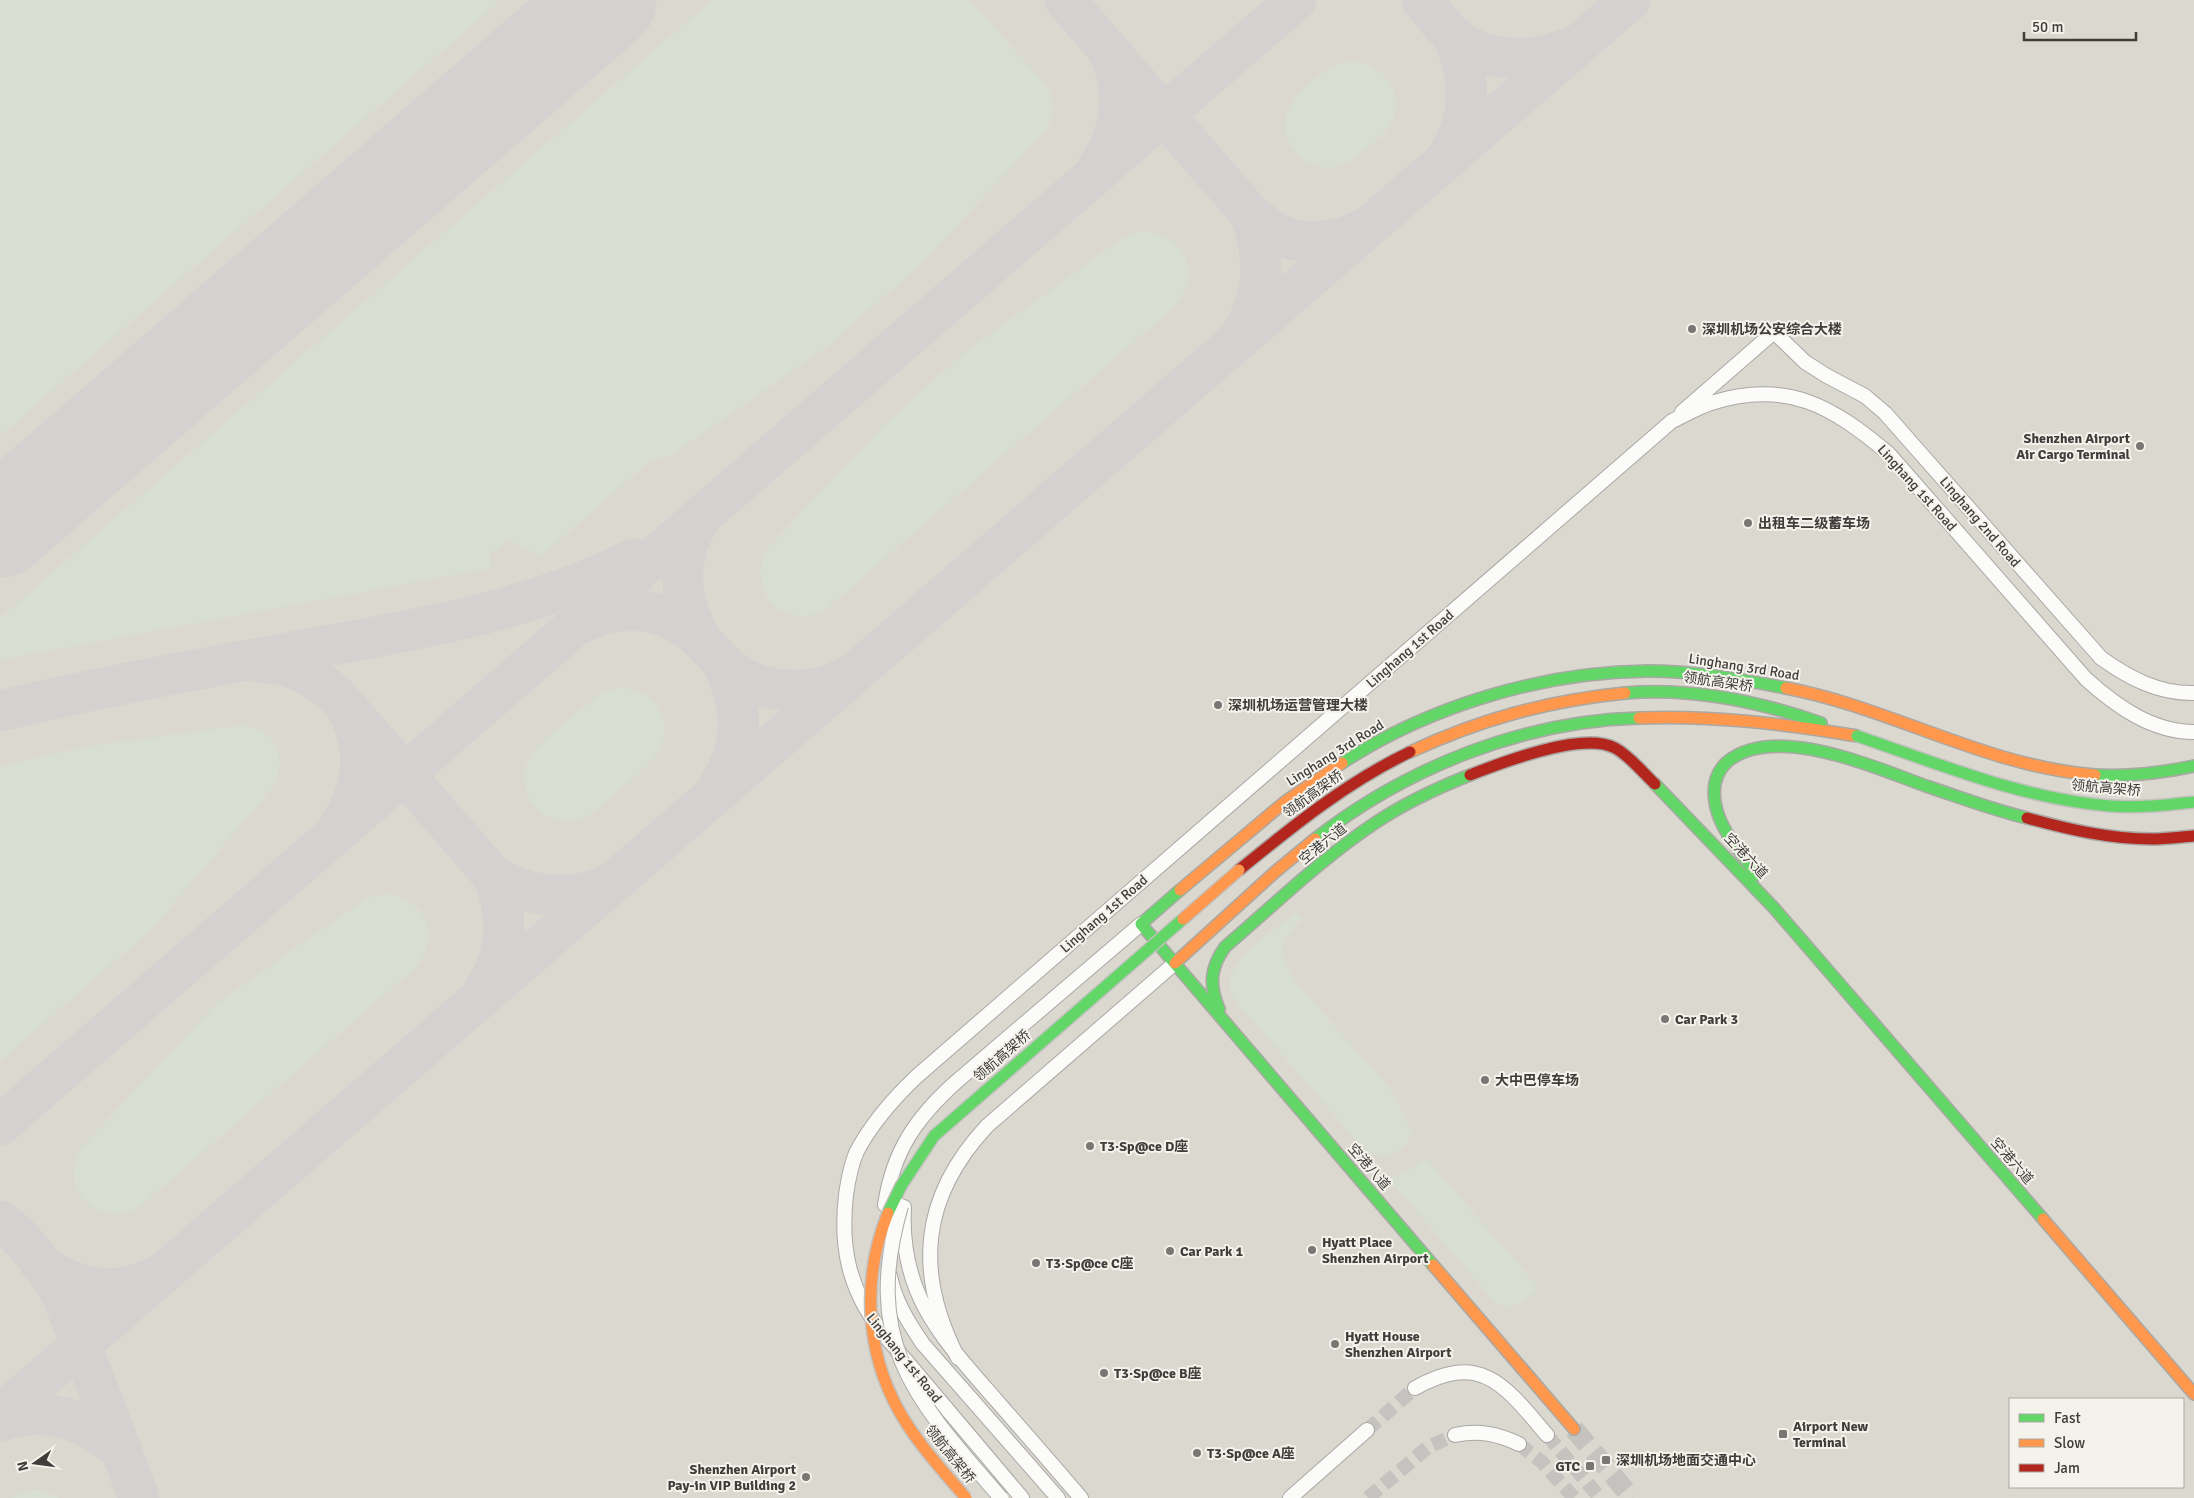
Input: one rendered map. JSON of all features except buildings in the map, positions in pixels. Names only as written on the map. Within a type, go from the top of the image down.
[{"type":"main road","name":"Linghang 3rd Road","points":[[1141,924],[1284,802],[1380,741],[1447,709],[1488,695],[1572,676],[1610,672],[1682,672],[1718,675],[1765,683],[1809,693],[1864,723],[1885,726],[2070,772],[2129,776],[2154,774],[2194,766]]},
{"type":"main road","name":"领航高架桥","points":[[966,1498],[917,1438],[892,1399],[878,1365],[872,1330],[871,1293],[879,1240],[891,1205],[907,1176],[934,1136],[1239,870],[1290,828],[1356,782],[1433,740],[1513,712],[1558,701],[1600,694],[1648,691],[1727,697],[1864,723],[2052,798],[2100,806],[2142,807],[2194,802]]},
{"type":"main road","points":[[1175,963],[1305,848],[1383,793],[1449,760],[1514,739],[1590,722],[1629,718],[1706,718],[1812,728],[1864,723],[1856,761]]},
{"type":"main road","points":[[1875,767],[1885,726]]},
{"type":"main road","name":"空港六道","points":[[1223,1020],[1213,996],[1211,982],[1212,969],[1216,958],[1225,947],[1344,846],[1376,822],[1434,789],[1500,763],[1564,746],[1588,742],[1603,743],[1617,749],[1669,797],[1774,908],[2194,1394]]},
{"type":"main road","points":[[1774,908],[1751,866],[1720,819],[1715,805],[1714,788],[1718,772],[1729,759],[1748,749],[1768,747],[1823,752],[1875,767],[2026,819],[2060,828],[2114,836],[2167,840],[2194,836]]},
{"type":"main road","points":[[2060,828],[2072,826],[2086,817],[2090,810],[2089,789],[2070,772]]},
{"type":"main road","name":"空港八道","points":[[1141,924],[1574,1429]]},
{"type":"street","name":"Linghang 2nd Road","points":[[1672,421],[1774,332],[1810,366],[1865,396],[1885,413],[2101,658],[2121,672],[2144,684],[2164,691],[2194,693]]},
{"type":"street","name":"Linghang 1st Road","points":[[1022,1498],[881,1331],[866,1312],[857,1294],[849,1269],[844,1241],[844,1211],[848,1183],[856,1153],[870,1128],[893,1099],[916,1077],[1672,421],[1709,404],[1733,397],[1784,395],[1805,399],[1830,410],[1857,426],[1889,454],[2086,679],[2109,700],[2132,715],[2158,725],[2186,732],[2194,732]]},
{"type":"street","points":[[2167,840],[2194,848]]},
{"type":"street","points":[[1058,1498],[942,1368],[922,1344],[904,1316],[893,1289],[886,1256],[884,1215],[889,1181],[900,1150],[915,1125],[927,1110],[956,1082],[1141,924]]},
{"type":"street","points":[[958,1358],[946,1334],[937,1309],[930,1259],[931,1233],[935,1212],[950,1177],[974,1140],[987,1126],[1175,963]]},
{"type":"street","points":[[956,1082],[935,1108],[914,1153],[908,1173],[903,1220],[908,1264],[916,1292],[936,1328],[958,1358],[1081,1498]]},
{"type":"street","points":[[934,1136],[905,1192],[896,1223],[887,1284],[888,1318],[902,1365],[923,1401],[957,1447],[1001,1498]]},
{"type":"street","points":[[1416,1388],[1431,1379],[1446,1374],[1459,1372],[1477,1374],[1503,1387],[1547,1435]]},
{"type":"street","points":[[1290,1498],[1367,1430]]},
{"type":"street","points":[[1455,1435],[1488,1433],[1507,1438],[1519,1444]]},
{"type":"shaded area","points":[[0,0],[2194,0],[2194,1498],[0,1498]]},
{"type":"shaded area","points":[[0,0],[501,0],[0,436]]},
{"type":"shaded area","points":[[712,0],[970,0],[1045,84],[1050,92],[1052,102],[1051,120],[1046,130],[1037,140],[920,265],[824,349],[672,455],[650,461],[541,556],[506,539],[500,548],[489,553],[491,568],[0,660],[0,618]]},
{"type":"shaded area","points":[[1352,61],[1373,67],[1388,81],[1393,90],[1395,101],[1395,112],[1391,123],[1378,139],[1343,164],[1322,167],[1310,164],[1295,152],[1291,146],[1285,127],[1288,110],[1298,95],[1312,81],[1335,66]]},
{"type":"shaded area","points":[[1137,232],[1153,233],[1166,237],[1177,245],[1184,256],[1188,268],[1188,281],[1183,294],[1174,307],[824,611],[809,616],[795,615],[782,611],[772,603],[765,592],[761,580],[761,565],[766,550],[887,422],[964,353],[1121,239]]},
{"type":"shaded area","points":[[621,688],[643,694],[656,705],[664,723],[661,747],[646,767],[584,818],[567,821],[556,819],[541,812],[530,800],[525,784],[525,769],[532,754],[553,732],[597,696],[605,691]]},
{"type":"shaded area","points":[[241,725],[253,727],[263,732],[276,746],[279,755],[279,765],[273,787],[152,929],[0,1061],[0,767],[51,754],[99,745]]},
{"type":"shaded area","points":[[385,894],[399,897],[411,903],[420,911],[426,921],[427,945],[423,957],[414,969],[137,1209],[122,1213],[107,1213],[95,1209],[85,1201],[78,1191],[74,1178],[75,1164],[80,1149],[216,1004],[361,902],[369,897]]},
{"type":"shaded area","points":[[1296,912],[1302,919],[1284,943],[1283,958],[1297,984],[1389,1087],[1397,1100],[1412,1133],[1405,1146],[1394,1153],[1381,1156],[1366,1152],[1236,1001],[1232,992],[1230,982],[1239,962],[1257,943]]},
{"type":"shaded area","points":[[1425,1157],[1539,1288],[1527,1299],[1515,1305],[1504,1307],[1493,1300],[1387,1177],[1398,1175],[1408,1170]]},
{"type":"shaded area","points":[[42,1490],[59,1498],[11,1498],[23,1492]]},
{"type":"taxiway","points":[[1065,0],[1251,215],[1276,233],[1308,242],[1343,238],[1363,229]]},
{"type":"taxiway","points":[[0,1125],[1296,0]]},
{"type":"taxiway","points":[[1422,0],[1452,35],[1465,45],[1479,52],[1509,58],[1525,58],[1556,53],[1571,47]]},
{"type":"taxiway","points":[[0,1415],[1630,0]]},
{"type":"taxiway","points":[[1448,156],[1462,126],[1466,96],[1463,66],[1452,35]]},
{"type":"taxiway","points":[[1098,167],[1112,141],[1119,112],[1118,82],[1110,53]]},
{"type":"taxiway","points":[[1241,335],[1255,306],[1261,276],[1259,247],[1251,215]]},
{"type":"taxiway","points":[[701,517],[687,548],[683,578],[684,594],[688,609],[701,640]]},
{"type":"taxiway","points":[[0,711],[121,684],[405,631],[483,614],[559,591],[633,559]]},
{"type":"taxiway","points":[[583,622],[596,616],[624,611],[638,611],[666,617],[691,631],[732,671],[744,679],[772,688],[787,690],[817,688],[845,678]]},
{"type":"taxiway","points":[[718,788],[733,756],[737,741],[738,725],[738,710],[734,694],[722,662]]},
{"type":"taxiway","points":[[262,663],[283,665],[301,671],[335,694],[493,876],[521,889],[550,895],[580,893],[609,884]]},
{"type":"taxiway","points":[[339,826],[353,799],[360,771],[359,741],[349,713]]},
{"type":"taxiway","points":[[484,990],[498,963],[504,934],[502,905],[493,876]]},
{"type":"taxiway","points":[[0,1221],[27,1245],[51,1277],[63,1297],[139,1498]]},
{"type":"taxiway","points":[[40,1263],[67,1279],[81,1285],[96,1288],[125,1287],[155,1277]]},
{"type":"taxiway","points":[[0,1421],[34,1414],[64,1418],[93,1430],[121,1450]]},
{"type":"runway","points":[[0,527],[606,0]]},
{"type":"tunnel","points":[[1367,1430],[1415,1388]]},
{"type":"tunnel","points":[[1574,1429],[1632,1498]]},
{"type":"tunnel","points":[[1368,1498],[1428,1447],[1455,1435]]},
{"type":"tunnel","points":[[1547,1435],[1600,1498]]},
{"type":"tunnel","points":[[1519,1444],[1542,1462],[1574,1498]]},
{"type":"traffic: fast","points":[[1342,763],[1376,743],[1449,709],[1488,696],[1568,678],[1608,673],[1665,671],[1717,676],[1786,688]]},
{"type":"traffic: fast","points":[[1625,693],[1675,692],[1700,694],[1749,702],[1821,723]]},
{"type":"traffic: fast","points":[[1315,839],[1350,814],[1388,791],[1427,770],[1467,753],[1509,739],[1552,728],[1595,721],[1639,718]]},
{"type":"traffic: fast","points":[[1857,736],[1950,769],[2045,796],[2121,807],[2194,802]]},
{"type":"traffic: fast","points":[[1756,875],[1724,828],[1714,798],[1716,778],[1722,767],[1727,762],[1747,751],[1771,746],[1797,747],[1825,752],[2027,818]]},
{"type":"traffic: fast","points":[[2095,775],[2145,774],[2194,766]]},
{"type":"traffic: fast","points":[[1219,1009],[1214,992],[1213,977],[1216,962],[1225,947],[1317,867],[1355,837],[1410,802],[1470,775]]},
{"type":"traffic: fast","points":[[1655,784],[1774,908],[2043,1219]]},
{"type":"traffic: fast","points":[[1180,890],[1141,924],[1433,1265]]},
{"type":"traffic: fast","points":[[888,1213],[901,1186],[934,1136],[1183,919]]},
{"type":"traffic: slow","points":[[1786,688],[1825,697],[1976,749],[2015,760],[2054,769],[2095,775]]},
{"type":"traffic: slow","points":[[1410,752],[1436,740],[1515,713],[1568,701],[1625,693]]},
{"type":"traffic: slow","points":[[1639,718],[1666,717],[1748,721],[1857,736]]},
{"type":"traffic: slow","points":[[1180,890],[1286,801],[1342,763]]},
{"type":"traffic: slow","points":[[1175,963],[1275,872],[1315,839]]},
{"type":"traffic: slow","points":[[1183,919],[1239,870]]},
{"type":"traffic: slow","points":[[888,1213],[874,1262],[871,1288],[871,1313],[879,1363],[888,1388],[906,1423],[930,1456],[966,1498]]},
{"type":"traffic: slow","points":[[2043,1219],[2194,1394]]},
{"type":"traffic: slow","points":[[1433,1265],[1574,1429]]},
{"type":"traffic: jam","points":[[1470,775],[1543,750],[1583,743],[1601,744],[1621,751],[1655,784]]},
{"type":"traffic: jam","points":[[1239,870],[1300,821],[1342,791],[1410,752]]},
{"type":"traffic: jam","points":[[2027,818],[2104,835],[2136,839],[2194,836]]},
{"type":"place","name":"深圳机场公安综合大楼","points":[[1692,329]]},
{"type":"place","name":"Shenzhen Airport Air Cargo Terminal","points":[[2140,446]]},
{"type":"place","name":"出租车二级蓄车场","points":[[1748,523]]},
{"type":"place","name":"深圳机场运营管理大楼","points":[[1218,705]]},
{"type":"place","name":"Car Park 3","points":[[1665,1019]]},
{"type":"place","name":"大中巴停车场","points":[[1485,1080]]},
{"type":"place","name":"T3·Sp@ce D座","points":[[1090,1146]]},
{"type":"place","name":"Hyatt Place Shenzhen Airport","points":[[1312,1250]]},
{"type":"place","name":"Car Park 1","points":[[1170,1251]]},
{"type":"place","name":"T3·Sp@ce C座","points":[[1036,1263]]},
{"type":"place","name":"Hyatt House Shenzhen Airport","points":[[1335,1344]]},
{"type":"place","name":"T3·Sp@ce B座","points":[[1104,1373]]},
{"type":"place","name":"Airport New Terminal","points":[[1783,1434]]},
{"type":"place","name":"T3·Sp@ce A座","points":[[1197,1453]]},
{"type":"place","name":"深圳机场地面交通中心","points":[[1606,1460]]},
{"type":"place","name":"GTC","points":[[1590,1466]]},
{"type":"place","name":"Shenzhen Airport Pay-in VIP Building 2","points":[[806,1477]]}]
